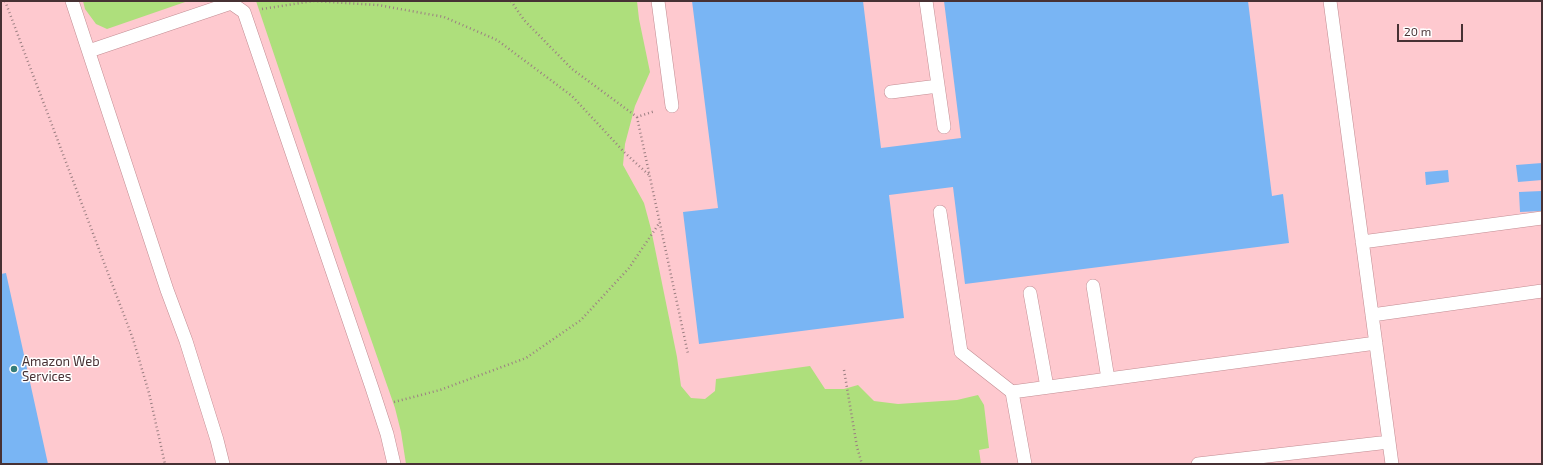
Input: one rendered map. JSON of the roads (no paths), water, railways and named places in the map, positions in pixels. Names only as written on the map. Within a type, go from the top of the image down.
[{"type":"lane","points":[[72,1],[167,290],[186,341],[223,464]]},
{"type":"lane","points":[[658,1],[672,106]]},
{"type":"lane","points":[[926,1],[944,127]]},
{"type":"lane","points":[[1330,1],[1392,464]]},
{"type":"lane","points":[[89,51],[231,3],[244,12],[378,406],[387,434],[394,464]]},
{"type":"lane","points":[[891,92],[938,86]]},
{"type":"lane","points":[[940,212],[961,352],[1012,392],[1025,464]]},
{"type":"lane","points":[[1362,242],[1542,218]]},
{"type":"lane","points":[[1093,286],[1108,379]]},
{"type":"lane","points":[[1372,315],[1542,291]]},
{"type":"lane","points":[[1030,293],[1047,387]]},
{"type":"lane","points":[[1012,392],[1376,343]]},
{"type":"lane","points":[[1198,464],[1389,442]]},
{"type":"place","name":"Amazon Web Services","points":[[14,369]]}]
